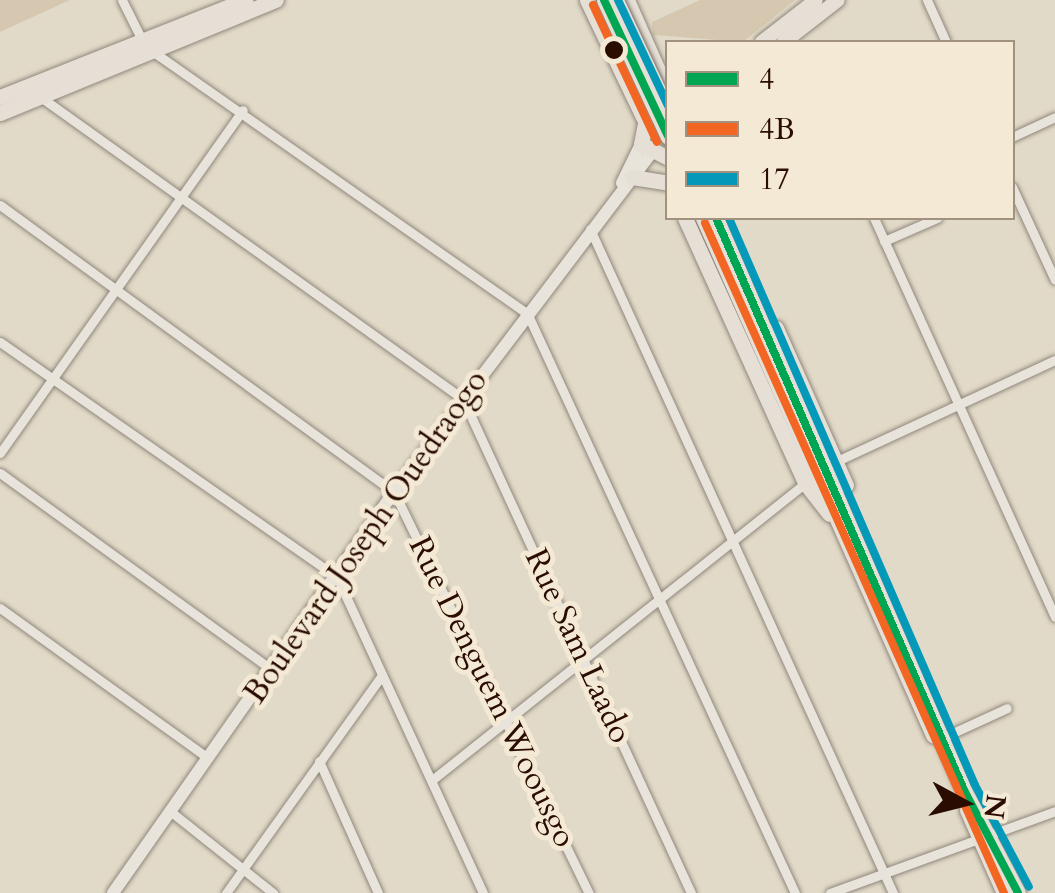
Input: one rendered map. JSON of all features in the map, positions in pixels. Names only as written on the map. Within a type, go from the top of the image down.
[{"type":"highway","points":[[0,113],[150,49],[245,0]]},
{"type":"highway","points":[[0,97],[150,49],[276,0]]},
{"type":"highway","points":[[587,0],[643,117],[654,153]]},
{"type":"highway","points":[[604,0],[665,131]]},
{"type":"highway","points":[[616,0],[665,103]]},
{"type":"highway","points":[[627,0],[665,86]]},
{"type":"highway","points":[[648,48],[665,67]]},
{"type":"highway","points":[[643,117],[665,110]]},
{"type":"highway","points":[[627,180],[665,181]]},
{"type":"highway","points":[[686,220],[820,469]]},
{"type":"highway","points":[[704,220],[944,737],[989,842],[1004,893]]},
{"type":"highway","points":[[717,220],[820,469],[989,842],[1018,893]]},
{"type":"highway","points":[[727,220],[820,469]]},
{"type":"main road","points":[[789,36],[816,0]]},
{"type":"main road","points":[[789,36],[838,0]]},
{"type":"street","points":[[122,0],[150,49],[526,313],[795,893]]},
{"type":"street","points":[[927,0],[945,40]]},
{"type":"street","points":[[42,98],[176,202],[463,399]]},
{"type":"street","points":[[0,453],[242,110]]},
{"type":"street","points":[[1015,135],[1055,116]]},
{"type":"street","name":"Boulevard Joseph Ouedraogo","points":[[113,893],[394,492],[588,226],[654,153]]},
{"type":"street","points":[[1015,194],[1055,280]]},
{"type":"street","points":[[0,205],[394,492]]},
{"type":"street","points":[[875,220],[1055,616]]},
{"type":"street","points":[[884,241],[932,220]]},
{"type":"street","points":[[588,226],[892,893]]},
{"type":"street","points":[[0,342],[337,577],[483,893]]},
{"type":"street","points":[[432,780],[510,725],[584,656],[820,469],[1055,360]]},
{"type":"street","name":"Rue Sam Laado","points":[[463,399],[690,893]]},
{"type":"street","points":[[0,473],[271,670]]},
{"type":"street","name":"Rue Denguem Woousgo","points":[[394,492],[589,893]]},
{"type":"street","points":[[0,608],[208,758]]},
{"type":"street","points":[[226,893],[382,675]]},
{"type":"street","points":[[944,737],[1007,708]]},
{"type":"street","points":[[319,761],[378,893]]},
{"type":"street","points":[[170,811],[247,864],[273,893]]},
{"type":"street","points":[[830,893],[989,842],[1055,811]]},
{"type":"shaded area","points":[[0,0],[70,0],[0,32]]},
{"type":"shaded area","points":[[700,0],[795,0],[745,40],[653,35],[652,22]]},
{"type":"transit line","name":"4","points":[[604,0],[665,130]]},
{"type":"transit line","name":"17","points":[[618,0],[665,100]]},
{"type":"transit line","name":"4B","points":[[593,5],[657,142]]},
{"type":"transit line","name":"4","points":[[717,220],[964,790],[1018,893]]},
{"type":"transit line","name":"17","points":[[730,220],[975,785],[1029,887]]},
{"type":"transit line","name":"4B","points":[[705,223],[1004,893]]}]
